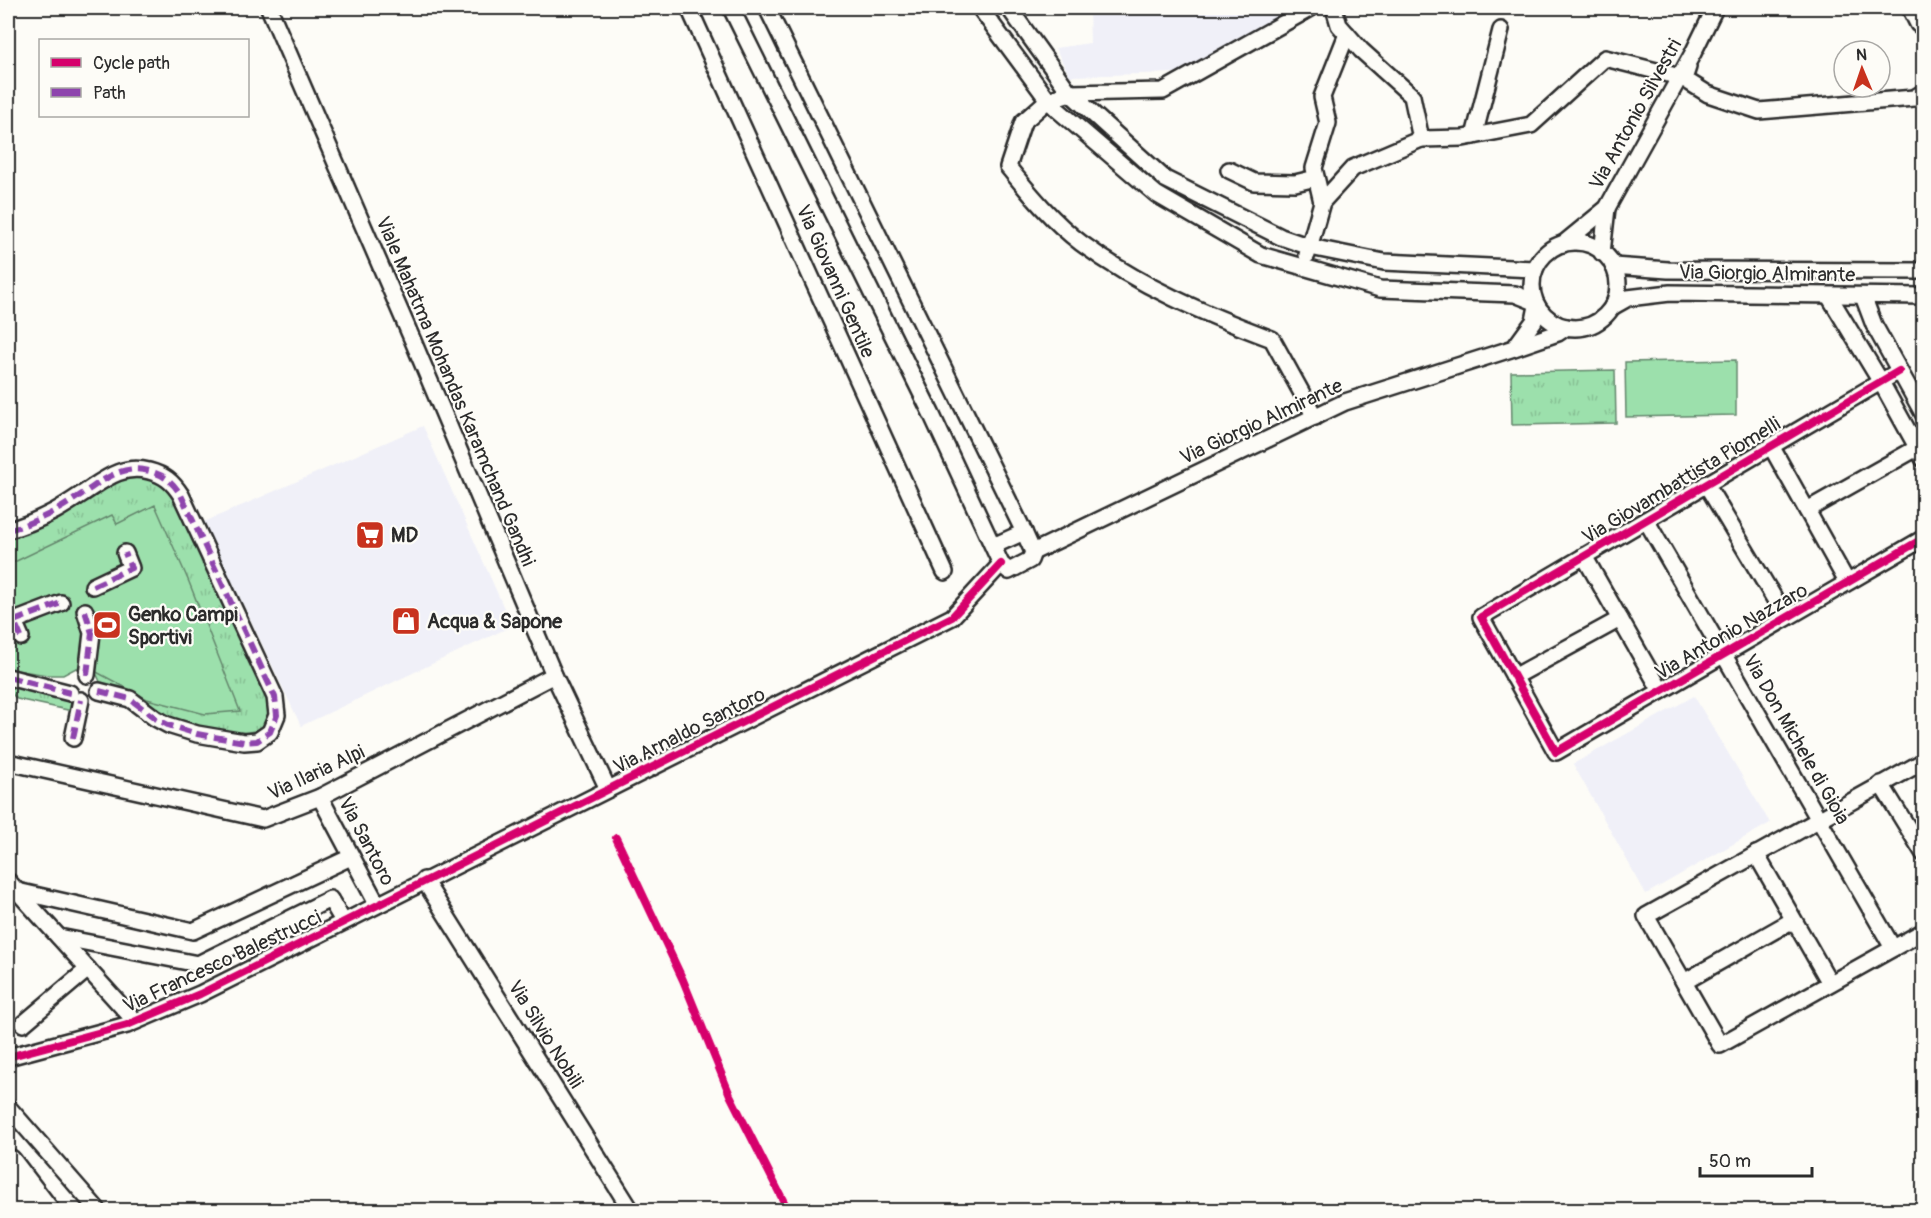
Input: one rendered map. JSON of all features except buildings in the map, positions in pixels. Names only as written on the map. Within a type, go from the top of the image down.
[{"type":"highway","points":[[8,1163],[44,1210]]},
{"type":"highway","points":[[8,1199],[17,1210]]},
{"type":"street","name":"Viale Mahatma Mohandas Karamchand Gandhi","points":[[269,8],[554,675],[608,789]]},
{"type":"street","name":"Via Giovanni Gentile","points":[[689,8],[945,572]]},
{"type":"street","name":"Via Giovanni Gentile","points":[[731,8],[927,403],[1001,564]]},
{"type":"street","points":[[767,8],[1033,552]]},
{"type":"street","points":[[980,8],[1048,100],[1156,194],[1262,255],[1380,289],[1515,294],[1536,304],[1547,318],[1556,324],[1581,328],[1595,323],[1612,307],[1617,293],[1617,280],[1613,266],[1602,253],[1582,243],[1563,244],[1544,256],[1535,270],[1532,284],[1536,304],[1534,321],[1514,348]]},
{"type":"street","points":[[1009,8],[1070,93],[1165,179],[1281,237],[1310,247],[1384,262],[1535,270]]},
{"type":"street","points":[[1311,8],[1162,91],[1070,93],[1048,100],[1023,122],[1008,168],[1033,198],[1080,242],[1137,280],[1214,317],[1272,339],[1315,417]]},
{"type":"street","points":[[1334,8],[1339,25],[1361,50],[1412,96],[1421,139]]},
{"type":"street","name":"Via Antonio Silvestri","points":[[1563,244],[1607,208],[1693,54],[1715,8]]},
{"type":"street","points":[[1910,8],[1918,24],[1923,28]]},
{"type":"street","points":[[1474,136],[1501,30]]},
{"type":"street","points":[[1322,202],[1314,168],[1328,123],[1322,97],[1347,34]]},
{"type":"street","points":[[1693,54],[1684,79],[1708,94],[1759,111],[1914,98],[1923,92]]},
{"type":"street","points":[[1304,267],[1322,202],[1353,168],[1421,139],[1463,138],[1531,125],[1605,58],[1680,77]]},
{"type":"street","points":[[1228,170],[1254,182],[1295,183],[1316,178]]},
{"type":"street","name":"Via Antonio Silvestri","points":[[1602,253],[1607,208]]},
{"type":"street","name":"Via Giorgio Almirante","points":[[1613,266],[1668,270],[1923,271]]},
{"type":"street","name":"Via Giorgio Almirante","points":[[1612,307],[1628,298],[1670,293],[1923,296]]},
{"type":"street","points":[[1807,510],[1920,454],[1881,382],[1829,296]]},
{"type":"street","points":[[1863,296],[1874,325],[1923,415]]},
{"type":"street","name":"Via Giorgio Almirante","points":[[1001,564],[1009,572],[1030,560],[1033,552],[1345,402],[1514,348],[1558,333],[1567,327]]},
{"type":"street","name":"Via Giovambattista Piomelli","points":[[1514,677],[1481,617],[1899,371]]},
{"type":"street","points":[[1771,446],[1847,582]]},
{"type":"street","points":[[8,530],[33,522],[53,512],[106,476],[121,470],[138,468],[168,478],[181,495],[275,697],[277,715],[270,732],[257,741],[244,742],[197,734],[168,725],[130,699],[116,693],[99,691]]},
{"type":"street","points":[[1706,484],[1786,618]]},
{"type":"street","name":"Via Don Michele di Gioia","points":[[1646,520],[1893,948]]},
{"type":"street","points":[[993,546],[1024,532]]},
{"type":"street","name":"Via Antonio Nazzaro","points":[[1514,677],[1556,752],[1923,538]]},
{"type":"street","points":[[93,586],[131,568],[125,553]]},
{"type":"street","points":[[1584,556],[1661,691]]},
{"type":"street","name":"Via Arnaldo Santoro","points":[[377,904],[952,616],[1001,564]]},
{"type":"street","points":[[21,637],[14,621],[61,603]]},
{"type":"street","points":[[85,611],[92,633],[87,675]]},
{"type":"street","points":[[1514,677],[1620,619]]},
{"type":"street","name":"Via Ilaria Alpi","points":[[8,762],[263,819],[320,797],[554,675]]},
{"type":"street","points":[[8,677],[75,696],[74,738]]},
{"type":"street","points":[[1923,760],[1646,916],[1720,1045],[1923,931]]},
{"type":"street","points":[[1881,784],[1923,854]]},
{"type":"street","name":"Via Santoro","points":[[320,797],[377,904]]},
{"type":"street","points":[[1755,854],[1830,983]]},
{"type":"street","points":[[12,886],[194,931],[351,857]]},
{"type":"street","name":"Via Silvio Nobili","points":[[424,880],[631,1210]]},
{"type":"street","points":[[12,886],[135,1021]]},
{"type":"street","points":[[59,937],[198,964],[330,899],[343,921]]},
{"type":"street","name":"Via Francesco Balestrucci","points":[[8,1057],[135,1021],[200,993],[377,904]]},
{"type":"street","points":[[1684,982],[1793,921]]},
{"type":"street","points":[[23,1024],[88,969]]},
{"type":"street","points":[[8,1107],[98,1210]]},
{"type":"shaded area","points":[[1089,8],[1292,8],[1178,73],[1070,76],[1055,48],[1090,43]]},
{"type":"shaded area","points":[[423,426],[512,626],[301,726],[204,522]]},
{"type":"shaded area","points":[[1694,696],[1770,823],[1646,894],[1573,764]]},
{"type":"green space","points":[[1736,360],[1736,415],[1626,417],[1625,362]]},
{"type":"green space","points":[[1615,370],[1616,423],[1512,425],[1511,372]]},
{"type":"green space","name":"Genko Campi Sportivi","points":[[130,472],[170,484],[271,699],[267,722],[261,728],[244,733],[233,733],[186,726],[162,718],[121,690],[102,686],[97,675],[8,615],[8,534]]},
{"type":"green space","name":"Genko Campi Sportivi","points":[[155,505],[189,582],[240,711],[205,714],[147,699],[91,669],[76,668],[63,675],[48,675],[8,669],[8,565],[112,515],[117,524]]},
{"type":"green space","points":[[8,680],[73,697],[78,707],[77,712],[17,699],[8,690]]},
{"type":"marked path","points":[[8,530],[49,514],[105,479],[121,472],[139,469],[159,474],[167,479],[181,495],[275,697],[277,715],[270,732],[257,741],[244,742],[197,734],[168,725],[130,699],[99,691]]},
{"type":"marked path","points":[[93,586],[131,568],[125,553]]},
{"type":"marked path","points":[[21,637],[14,621],[61,603]]},
{"type":"marked path","points":[[85,611],[92,633],[87,675]]},
{"type":"marked path","points":[[8,677],[70,693]]},
{"type":"marked path","points":[[73,738],[81,700]]},
{"type":"cycle path","points":[[1899,371],[1481,617],[1556,752],[1924,538]]},
{"type":"cycle path","points":[[8,1057],[127,1025],[200,994],[952,617],[1001,564]]},
{"type":"cycle path","points":[[616,838],[683,980],[730,1095],[788,1210]]},
{"type":"place","name":"MD","points":[[370,535]]},
{"type":"place","name":"Acqua & Sapone","points":[[406,621]]},
{"type":"place","name":"Genko Campi Sportivi","points":[[107,625]]}]
